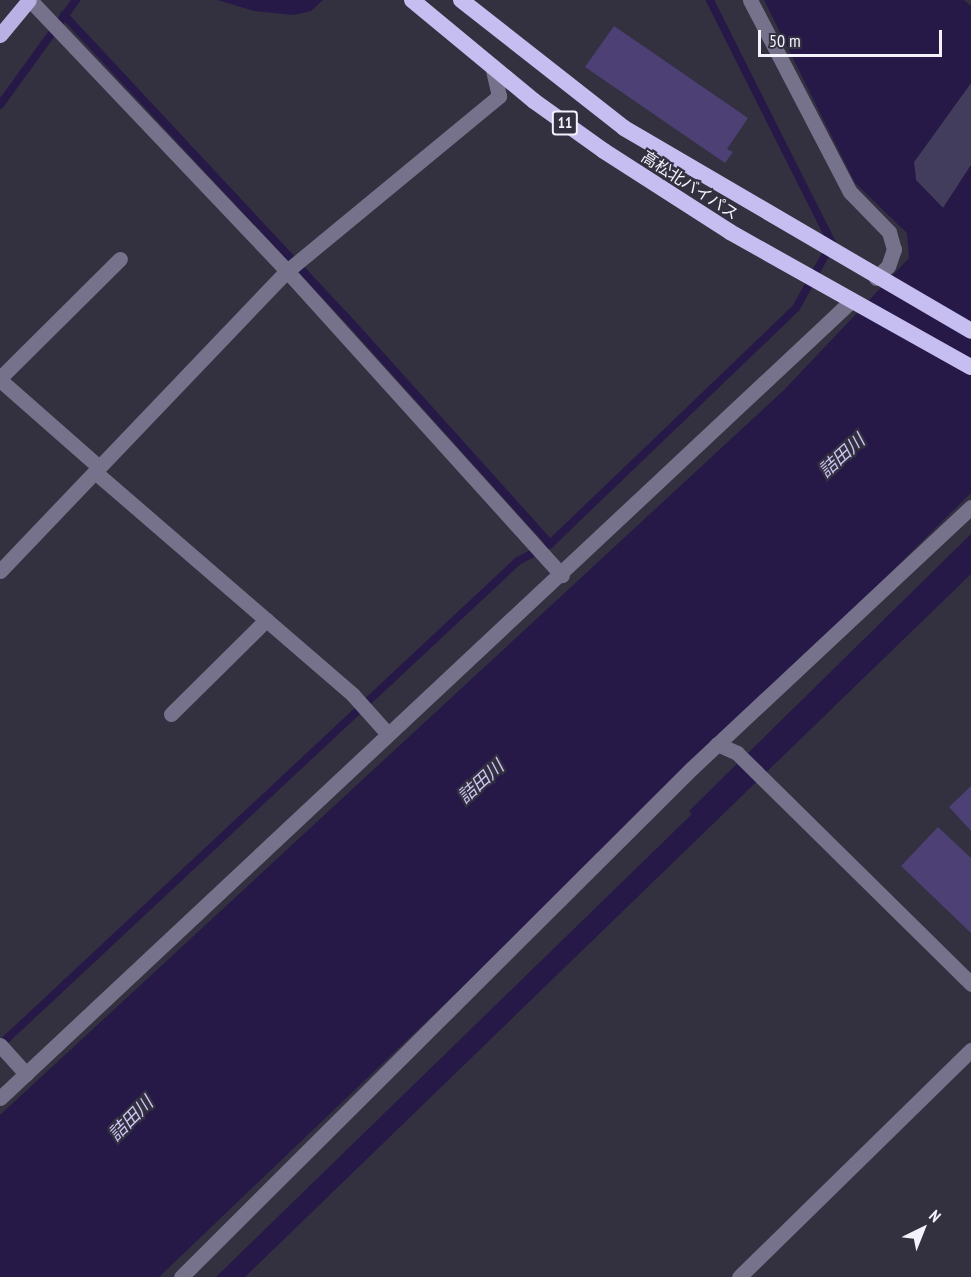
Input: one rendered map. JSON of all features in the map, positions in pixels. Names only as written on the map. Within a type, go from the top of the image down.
[{"type":"highway","name":"高松北バイパス","points":[[412,0],[492,66],[604,151],[730,232],[853,303],[971,367]]},
{"type":"highway","name":"高松北バイパス","points":[[461,0],[624,128],[749,204],[971,331]]},
{"type":"main road","points":[[0,35],[30,0]]},
{"type":"street","points":[[30,0],[287,271],[562,575]]},
{"type":"street","points":[[750,0],[845,183],[889,232],[894,249],[888,266],[878,279]]},
{"type":"street","points":[[0,572],[287,271],[499,96],[492,66]]},
{"type":"street","points":[[120,259],[0,379],[97,469],[353,695],[388,734]]},
{"type":"street","points":[[0,1098],[853,303]]},
{"type":"street","points":[[181,1277],[717,744],[971,507]]},
{"type":"street","points":[[171,714],[266,620]]},
{"type":"street","points":[[717,744],[737,753],[971,984]]},
{"type":"street","points":[[739,1277],[971,1050]]},
{"type":"street","points":[[5,1051],[26,1074]]},
{"type":"shaded area","points":[[971,83],[971,165],[943,208],[916,180],[914,162]]},
{"type":"water","points":[[218,0],[323,0],[311,11],[294,15],[254,11]]},
{"type":"water","name":"詰田川","points":[[764,0],[964,0],[971,6],[971,83],[914,162],[916,180],[943,208],[971,165],[971,493],[717,744],[159,1277],[0,1277],[0,1115],[784,390],[909,258],[907,233],[855,183]]},
{"type":"water","points":[[971,534],[971,574],[245,1277],[216,1277],[692,814],[689,811]]},
{"type":"building","points":[[614,26],[748,118],[727,149],[733,152],[725,163],[585,67]]},
{"type":"building","points":[[971,786],[971,831],[949,807]]},
{"type":"building","points":[[938,827],[971,858],[971,933],[901,866]]},
{"type":"waterway","points":[[0,105],[76,0]]},
{"type":"waterway","points":[[0,1045],[518,561],[550,544],[796,308],[832,243],[710,0]]},
{"type":"waterway","points":[[64,15],[345,316],[550,544]]}]
